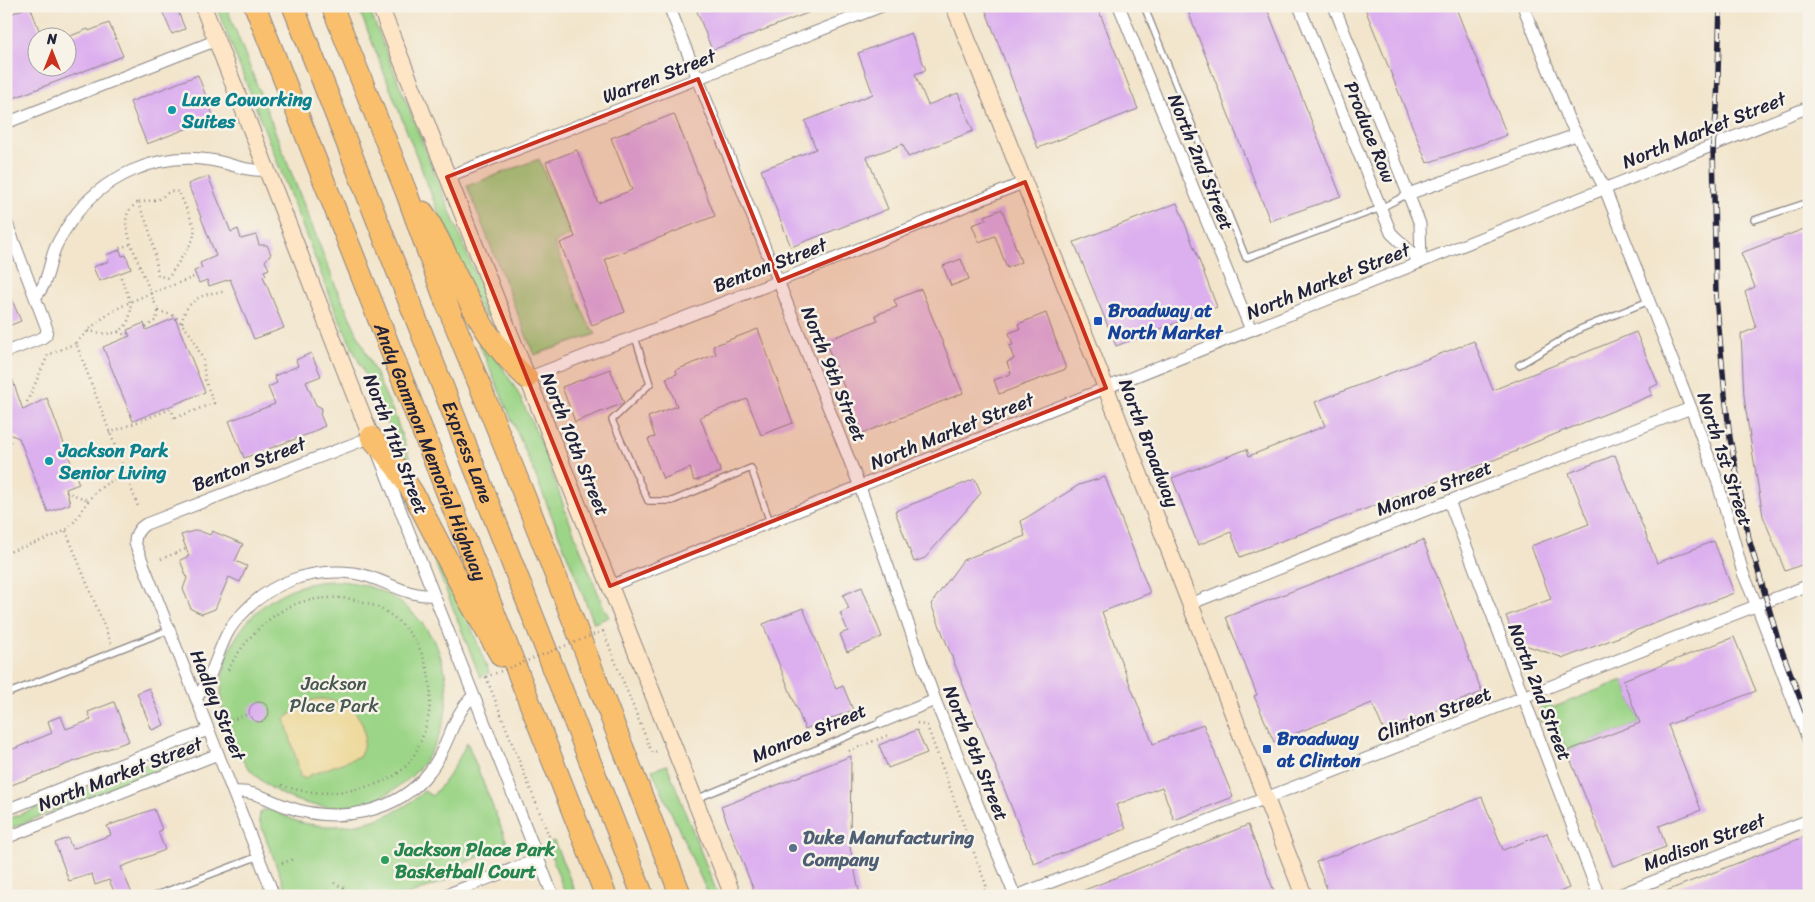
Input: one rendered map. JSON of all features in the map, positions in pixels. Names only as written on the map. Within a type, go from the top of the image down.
[{"type":"highway","name":"Andy Gammon Memorial Highway","points":[[256,6],[606,896]]},
{"type":"highway","name":"Express Lane","points":[[293,6],[643,896]]},
{"type":"highway","points":[[332,6],[408,194],[444,298],[526,500],[681,896]]},
{"type":"highway","points":[[408,194],[425,215],[441,241],[457,277],[488,335],[502,353],[527,378]]},
{"type":"highway","points":[[372,436],[413,493],[484,628],[525,690]]},
{"type":"street","name":"North 11th Street","points":[[204,6],[432,595],[553,896]]},
{"type":"street","name":"North 10th Street","points":[[380,6],[733,896]]},
{"type":"street","name":"North 9th Street","points":[[669,6],[860,486],[935,700],[1015,896]]},
{"type":"street","name":"Warren Street","points":[[447,177],[882,6]]},
{"type":"street","name":"North Broadway","points":[[954,6],[1025,182],[1304,896]]},
{"type":"street","name":"North 2nd Street","points":[[1120,6],[1251,330]]},
{"type":"street","name":"Produce Row","points":[[1300,6],[1391,232],[1421,262]]},
{"type":"street","points":[[1334,6],[1420,224],[1421,262]]},
{"type":"street","name":"North 1st Street","points":[[1523,6],[1568,118],[1605,189],[1691,408],[1717,480],[1743,573],[1758,606],[1809,742]]},
{"type":"street","points":[[6,123],[217,40]]},
{"type":"street","name":"North Market Street","points":[[610,586],[1605,189],[1807,112]]},
{"type":"street","points":[[1408,194],[1576,135]]},
{"type":"street","points":[[36,296],[43,287],[55,248],[65,229],[78,211],[94,193],[130,172],[170,159],[189,158],[212,160],[249,170],[266,170]]},
{"type":"street","name":"Benton Street","points":[[527,378],[778,282],[1025,182]]},
{"type":"street","points":[[6,221],[47,325],[46,334],[42,338],[6,352]]},
{"type":"street","name":"Monroe Street","points":[[1190,604],[1449,501],[1691,408]]},
{"type":"street","name":"Benton Street","points":[[141,527],[192,505],[372,436]]},
{"type":"street","name":"North 2nd Street","points":[[1449,501],[1599,896]]},
{"type":"street","name":"Hadley Street","points":[[141,527],[135,538],[135,544],[274,896]]},
{"type":"street","points":[[196,698],[203,690],[228,631],[239,617],[253,602],[291,580],[336,571],[372,578],[415,594],[432,595]]},
{"type":"street","name":"Clinton Street","points":[[1015,896],[1809,585]]},
{"type":"street","points":[[234,792],[252,793],[286,807],[308,813],[331,816],[353,815],[375,809],[409,792],[430,771],[450,736],[461,711],[474,696]]},
{"type":"street","name":"Monroe Street","points":[[882,722],[935,700]]},
{"type":"street","name":"North Market Street","points":[[6,810],[208,730]]},
{"type":"street","name":"North Market Street","points":[[6,838],[218,754]]},
{"type":"street","name":"Madison Street","points":[[1616,896],[1806,821]]},
{"type":"street","points":[[443,896],[538,859]]},
{"type":"lane","points":[[6,8],[10,6]]},
{"type":"lane","points":[[1144,6],[1246,258],[1381,208],[1408,194]]},
{"type":"lane","points":[[1754,220],[1809,202]]},
{"type":"lane","points":[[1519,365],[1580,329],[1649,301]]},
{"type":"lane","points":[[635,337],[650,384],[612,420],[648,501],[672,501],[751,468],[770,523]]},
{"type":"lane","points":[[6,694],[169,630]]},
{"type":"lane","name":"Monroe Street","points":[[696,799],[882,722]]},
{"type":"lane","points":[[154,896],[258,856]]},
{"type":"path","points":[[137,203],[144,214],[152,235],[158,275],[166,278],[169,277],[193,240],[195,228],[179,192],[175,190],[159,198],[137,203],[130,207],[126,219],[131,244],[158,311],[156,320],[145,328]]},
{"type":"path","points":[[118,251],[117,249],[131,244]]},
{"type":"path","points":[[88,331],[107,334],[118,332],[122,330],[128,320],[131,309],[130,303],[119,274]]},
{"type":"path","points":[[27,402],[48,355],[76,343],[111,313],[130,303],[196,276]]},
{"type":"path","points":[[182,323],[188,305],[209,293],[223,292]]},
{"type":"path","points":[[109,433],[171,409],[173,418],[214,403],[205,380],[203,360],[192,336],[175,316],[158,311]]},
{"type":"path","points":[[118,332],[129,333]]},
{"type":"path","points":[[76,343],[139,509]]},
{"type":"path","points":[[6,451],[12,438]]},
{"type":"path","points":[[6,553],[66,531],[75,521],[88,500],[100,487],[109,481],[125,475]]},
{"type":"path","points":[[66,492],[88,500]]},
{"type":"path","points":[[66,531],[115,652]]},
{"type":"path","points":[[161,559],[186,549]]},
{"type":"path","points":[[225,676],[239,651],[265,624],[288,607],[318,599],[354,599],[382,609],[406,628],[423,654],[430,682],[430,708],[420,743],[414,757],[406,768],[382,782],[347,792],[330,794],[279,784]]},
{"type":"path","points":[[547,842],[551,841],[486,677],[603,631],[652,753],[657,751],[654,742]]},
{"type":"path","points":[[226,722],[249,714]]},
{"type":"path","points":[[911,726],[919,722],[927,726],[986,885],[985,890],[970,896]]},
{"type":"path","points":[[849,751],[896,732]]},
{"type":"path","points":[[282,863],[294,859]]},
{"type":"path","points":[[334,884],[344,888],[348,896]]},
{"type":"highlighted area","points":[[698,79],[779,281],[1025,182],[1106,388],[610,586],[447,177]]},
{"type":"green space","points":[[216,6],[226,6],[336,287],[395,416],[413,468],[407,465],[338,317]]},
{"type":"green space","points":[[358,6],[368,6],[489,309],[490,314],[485,317],[462,273]]},
{"type":"green space","points":[[539,159],[570,235],[554,243],[588,323],[596,334],[534,355],[467,186]]},
{"type":"green space","points":[[481,333],[517,391],[542,444],[565,510],[609,617],[594,623],[537,479],[476,336]]},
{"type":"green space","points":[[418,519],[462,603],[489,673],[480,677]]},
{"type":"green space","name":"Jackson Place Park","points":[[323,581],[345,581],[367,586],[387,594],[414,614],[434,641],[445,672],[447,694],[445,716],[434,747],[414,774],[387,794],[367,802],[345,807],[323,807],[301,802],[281,794],[262,781],[247,766],[234,747],[226,727],[221,705],[221,683],[226,661],[234,641],[247,622],[262,607],[281,594],[301,586]]},
{"type":"green space","points":[[1623,680],[1640,723],[1567,751],[1553,720],[1542,723],[1540,710],[1549,701],[1552,708]]},
{"type":"green space","points":[[467,742],[508,845],[425,879],[427,883],[460,869],[462,874],[406,896],[288,896],[259,820],[260,813],[263,810],[276,812],[299,822],[332,826],[366,822],[382,817],[411,802],[424,791],[432,796],[452,771]]},
{"type":"green space","points":[[189,749],[191,752],[189,758],[6,830],[6,820]]},
{"type":"green space","points":[[667,765],[718,896],[709,896],[652,770]]},
{"type":"green space","points":[[554,841],[577,896],[566,896],[547,844]]},
{"type":"sand","points":[[317,699],[340,703],[356,714],[362,723],[364,744],[360,756],[308,776],[306,779],[299,776],[300,773],[285,719],[304,703]]},
{"type":"building","points":[[30,6],[38,28],[28,28],[28,78],[66,78],[6,101],[6,16]]},
{"type":"building","points":[[160,6],[176,6],[185,29],[172,34]]},
{"type":"building","points":[[695,6],[823,6],[823,7],[712,50]]},
{"type":"building","points":[[984,6],[1097,6],[1138,109],[1038,148]]},
{"type":"building","points":[[1186,6],[1266,6],[1341,196],[1270,221]]},
{"type":"building","points":[[1364,6],[1455,6],[1507,135],[1427,163]]},
{"type":"building","points":[[109,23],[123,56],[78,73],[78,33]]},
{"type":"building","points":[[911,33],[926,70],[915,74],[928,105],[958,93],[973,131],[908,157],[903,144],[867,157],[888,209],[791,247],[761,170],[816,149],[805,121],[873,94],[858,53]]},
{"type":"building","name":"Luxe Coworking Suites","points":[[198,75],[214,118],[147,144],[130,102]]},
{"type":"building","points":[[674,114],[715,216],[605,259],[625,312],[592,325],[560,243],[575,237],[546,162],[577,150],[598,203],[632,190],[611,138]]},
{"type":"building","points":[[208,176],[231,232],[238,229],[241,239],[256,235],[259,245],[267,245],[271,254],[265,261],[269,269],[264,271],[266,275],[263,276],[284,328],[254,339],[230,279],[209,286],[207,280],[199,283],[194,271],[202,268],[200,263],[216,256],[188,184]]},
{"type":"building","points":[[1177,203],[1217,307],[1116,346],[1074,242]]},
{"type":"building","points":[[1002,209],[1021,262],[1007,268],[995,236],[979,242],[972,225],[986,220],[985,216]]},
{"type":"building","points":[[1809,227],[1809,562],[1785,571],[1763,516],[1748,425],[1744,396],[1741,334],[1756,328],[1745,292],[1755,287],[1741,253]]},
{"type":"building","points":[[120,250],[122,256],[126,255],[131,269],[99,281],[93,267],[109,261],[106,255]]},
{"type":"building","points":[[961,259],[969,279],[951,286],[943,266]]},
{"type":"building","points":[[6,286],[21,321],[6,327]]},
{"type":"building","points":[[921,289],[963,393],[863,433],[825,341],[878,320],[875,315],[897,307],[894,300]]},
{"type":"building","points":[[1046,313],[1066,369],[999,394],[994,380],[1011,374],[1007,362],[1014,359],[1009,346],[1013,345],[1009,333],[1020,329],[1018,324]]},
{"type":"building","points":[[175,318],[205,392],[133,421],[103,347],[130,336],[127,330],[144,323],[146,330]]},
{"type":"building","points":[[758,329],[793,423],[761,435],[747,399],[700,417],[721,472],[694,481],[690,468],[663,479],[648,439],[655,437],[648,417],[677,406],[666,378],[677,374],[676,370],[716,354],[713,346]]},
{"type":"building","points":[[1636,332],[1658,384],[1650,388],[1652,395],[1517,451],[1240,557],[1231,532],[1198,545],[1172,478],[1247,449],[1249,456],[1325,426],[1315,402],[1474,341],[1493,390]]},
{"type":"building","points":[[311,353],[321,376],[306,382],[316,405],[322,408],[320,414],[325,426],[314,432],[244,458],[229,421],[275,404],[268,387],[277,383],[274,376],[298,366],[296,360]]},
{"type":"building","name":"Jackson Park Senior Living","points":[[6,367],[8,367],[23,410],[47,398],[79,484],[66,489],[70,504],[48,512],[19,438],[6,433]]},
{"type":"building","points":[[610,369],[624,403],[575,422],[562,387]]},
{"type":"building","points":[[1615,455],[1657,563],[1714,541],[1734,593],[1564,658],[1516,642],[1506,616],[1551,599],[1531,546],[1589,524],[1569,473]]},
{"type":"building","points":[[1105,477],[1150,593],[1102,612],[1153,744],[1203,724],[1233,797],[1174,820],[1162,787],[1116,805],[1126,829],[1034,864],[931,604],[963,560],[1025,536],[1021,521],[1079,485]]},
{"type":"building","points":[[975,479],[981,493],[925,558],[914,562],[895,511]]},
{"type":"building","points":[[197,530],[210,535],[212,531],[243,544],[235,561],[247,566],[240,582],[229,577],[215,609],[202,614],[191,609],[183,589],[187,578],[180,560],[189,556],[181,535]]},
{"type":"building","points":[[1423,540],[1482,692],[1384,731],[1372,703],[1274,742],[1254,696],[1257,695],[1226,617]]},
{"type":"building","points":[[862,587],[882,637],[847,652],[840,634],[848,631],[840,613],[849,609],[843,595]]},
{"type":"building","points":[[803,608],[836,689],[843,686],[853,710],[805,729],[763,624]]},
{"type":"building","points":[[1734,637],[1756,691],[1668,725],[1701,810],[1659,826],[1666,847],[1613,866],[1567,751],[1640,723],[1623,680]]},
{"type":"building","points":[[149,688],[164,725],[152,730],[137,693]]},
{"type":"building","points":[[114,702],[129,741],[6,787],[6,752],[52,733],[48,721],[61,716],[66,729],[91,720],[88,712]]},
{"type":"building","points":[[255,702],[263,702],[269,708],[269,716],[263,722],[255,722],[249,716],[249,708]]},
{"type":"building","points":[[917,730],[927,753],[888,768],[879,745]]},
{"type":"building","points":[[851,756],[850,847],[860,896],[756,896],[721,807]]},
{"type":"building","points":[[1482,797],[1503,850],[1547,833],[1569,888],[1550,896],[1330,896],[1316,862]]},
{"type":"building","points":[[154,809],[162,830],[158,832],[165,850],[121,867],[133,896],[116,896],[109,880],[95,885],[92,874],[69,881],[55,843],[68,838],[72,849],[111,835],[107,826]]},
{"type":"building","points":[[1248,825],[1276,896],[1072,896],[1072,895]]},
{"type":"building","points":[[1809,835],[1809,896],[1656,896],[1656,895]]},
{"type":"railway","points":[[1720,6],[1717,107],[1713,145],[1716,296],[1730,438],[1749,539],[1779,643],[1809,722]]},
{"type":"place","name":"Luxe Coworking Suites","points":[[172,110]]},
{"type":"place","name":"Broadway at North Market","points":[[1098,321]]},
{"type":"place","name":"Jackson Park Senior Living","points":[[49,461]]},
{"type":"place","name":"Broadway at Clinton","points":[[1267,749]]},
{"type":"place","name":"Duke Manufacturing Company","points":[[793,848]]},
{"type":"place","name":"Jackson Place Park Basketball Court","points":[[385,860]]}]
